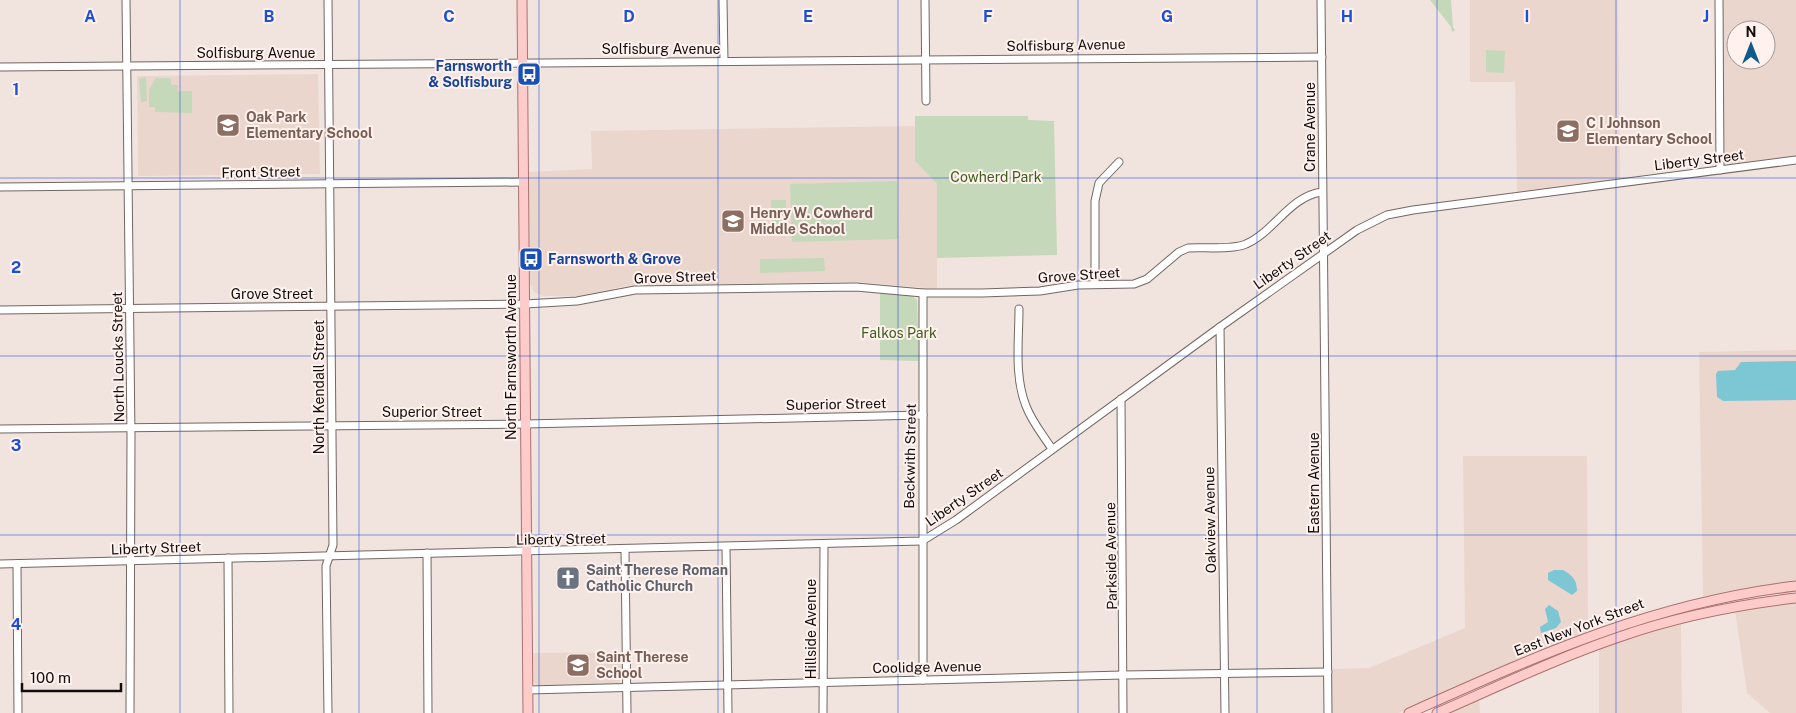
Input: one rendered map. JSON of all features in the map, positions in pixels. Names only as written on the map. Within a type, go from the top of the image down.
[{"type":"main road","name":"North Farnsworth Avenue","points":[[522,0],[528,713]]},
{"type":"main road","name":"East New York Street","points":[[1409,713],[1539,655],[1608,628],[1708,600],[1796,586]]},
{"type":"main road","name":"East New York Street","points":[[1437,713],[1556,661],[1619,637],[1708,612],[1796,598]]},
{"type":"street","name":"North Loucks Street","points":[[126,0],[131,427],[130,713]]},
{"type":"street","name":"North Kendall Street","points":[[328,0],[333,545],[326,566],[328,713]]},
{"type":"street","points":[[723,0],[724,61]]},
{"type":"street","points":[[925,0],[926,101]]},
{"type":"street","name":"Crane Avenue","points":[[1321,0],[1324,253]]},
{"type":"street","points":[[1719,0],[1720,170]]},
{"type":"street","name":"Solfisburg Avenue","points":[[0,67],[1322,57]]},
{"type":"street","name":"Liberty Street","points":[[0,564],[626,550],[922,541],[956,520],[1220,327],[1366,224],[1397,213],[1796,160]]},
{"type":"street","points":[[1095,284],[1095,201],[1099,183],[1119,162]]},
{"type":"street","name":"Front Street","points":[[0,187],[523,182]]},
{"type":"street","name":"Grove Street","points":[[0,310],[524,304],[577,301],[634,290],[856,287],[924,293],[1030,291],[1095,284],[1134,284],[1147,279],[1179,252],[1188,248],[1245,245],[1301,200],[1312,194],[1322,192]]},
{"type":"street","name":"Eastern Avenue","points":[[1324,253],[1328,713]]},
{"type":"street","name":"Beckwith Street","points":[[923,680],[924,293]]},
{"type":"street","points":[[1018,309],[1019,370],[1022,397],[1035,424],[1052,449]]},
{"type":"street","name":"Oakview Avenue","points":[[1220,327],[1225,713]]},
{"type":"street","name":"Parkside Avenue","points":[[1121,399],[1123,713]]},
{"type":"street","name":"Superior Street","points":[[0,429],[525,424],[924,415]]},
{"type":"street","name":"Hillside Avenue","points":[[823,713],[824,544]]},
{"type":"street","points":[[726,547],[728,713]]},
{"type":"street","points":[[626,550],[627,713]]},
{"type":"street","points":[[426,553],[428,713]]},
{"type":"street","points":[[228,558],[229,713]]},
{"type":"street","points":[[18,564],[18,713]]},
{"type":"street","name":"Coolidge Avenue","points":[[528,690],[1123,675],[1328,672]]},
{"type":"shaded area","name":"C I Johnson Elementary School","points":[[1470,0],[1618,0],[1620,180],[1517,192],[1515,82],[1470,82]]},
{"type":"shaded area","points":[[1721,0],[1796,0],[1796,156],[1731,165],[1724,160]]},
{"type":"shaded area","name":"Oak Park Elementary School","points":[[318,74],[320,174],[138,176],[137,76]]},
{"type":"shaded area","name":"Henry W. Cowherd Middle School","points":[[915,126],[915,161],[937,184],[937,289],[854,282],[627,286],[581,296],[543,296],[534,292],[530,284],[529,172],[592,169],[591,131]]},
{"type":"shaded area","points":[[1796,350],[1796,582],[1703,597],[1699,352]]},
{"type":"shaded area","points":[[1463,456],[1587,456],[1588,631],[1399,713],[1331,713],[1331,669],[1369,668],[1465,628]]},
{"type":"shaded area","points":[[1796,602],[1796,713],[1770,713],[1747,693],[1735,610]]},
{"type":"shaded area","points":[[1681,622],[1682,713],[1599,713],[1599,648]]},
{"type":"shaded area","name":"Saint Therese School","points":[[623,652],[624,677],[617,684],[539,686],[534,683],[533,653]]},
{"type":"shaded area","points":[[1479,698],[1480,713],[1446,713]]},
{"type":"green space","points":[[1430,0],[1451,0],[1453,27],[1455,30],[1452,32],[1451,27]]},
{"type":"green space","points":[[1486,50],[1505,51],[1504,73],[1486,72]]},
{"type":"green space","points":[[146,77],[147,101],[141,102],[139,79]]},
{"type":"green space","points":[[156,78],[171,78],[171,85],[178,85],[178,91],[192,91],[192,113],[155,112],[155,107],[149,107],[149,90]]},
{"type":"green space","name":"Cowherd Park","points":[[915,116],[1028,116],[1028,120],[1054,121],[1057,255],[937,258],[937,184],[915,161]]},
{"type":"green space","points":[[897,181],[898,239],[792,242],[790,184]]},
{"type":"green space","points":[[771,200],[786,200],[786,230],[772,230]]},
{"type":"green space","points":[[824,258],[825,271],[760,273],[760,259]]},
{"type":"green space","name":"Falkos Park","points":[[880,293],[912,296],[917,300],[919,361],[880,360]]},
{"type":"water","points":[[1796,361],[1796,400],[1723,401],[1717,397],[1716,374],[1718,371],[1735,370],[1741,362]]},
{"type":"water","points":[[1554,570],[1563,570],[1575,581],[1577,591],[1572,595],[1548,580],[1548,573]]},
{"type":"water","points":[[1549,605],[1558,611],[1561,622],[1556,628],[1541,633],[1540,627],[1548,622],[1545,609]]},
{"type":"place","name":"Farnsworth & Solfisburg","points":[[529,74]]},
{"type":"place","name":"Oak Park Elementary School","points":[[228,125]]},
{"type":"place","name":"C I Johnson Elementary School","points":[[1568,131]]},
{"type":"place","name":"Henry W. Cowherd Middle School","points":[[733,221]]},
{"type":"place","name":"Farnsworth & Grove","points":[[531,259]]},
{"type":"place","name":"Saint Therese Roman Catholic Church","points":[[568,578]]},
{"type":"place","name":"Saint Therese School","points":[[578,665]]}]
